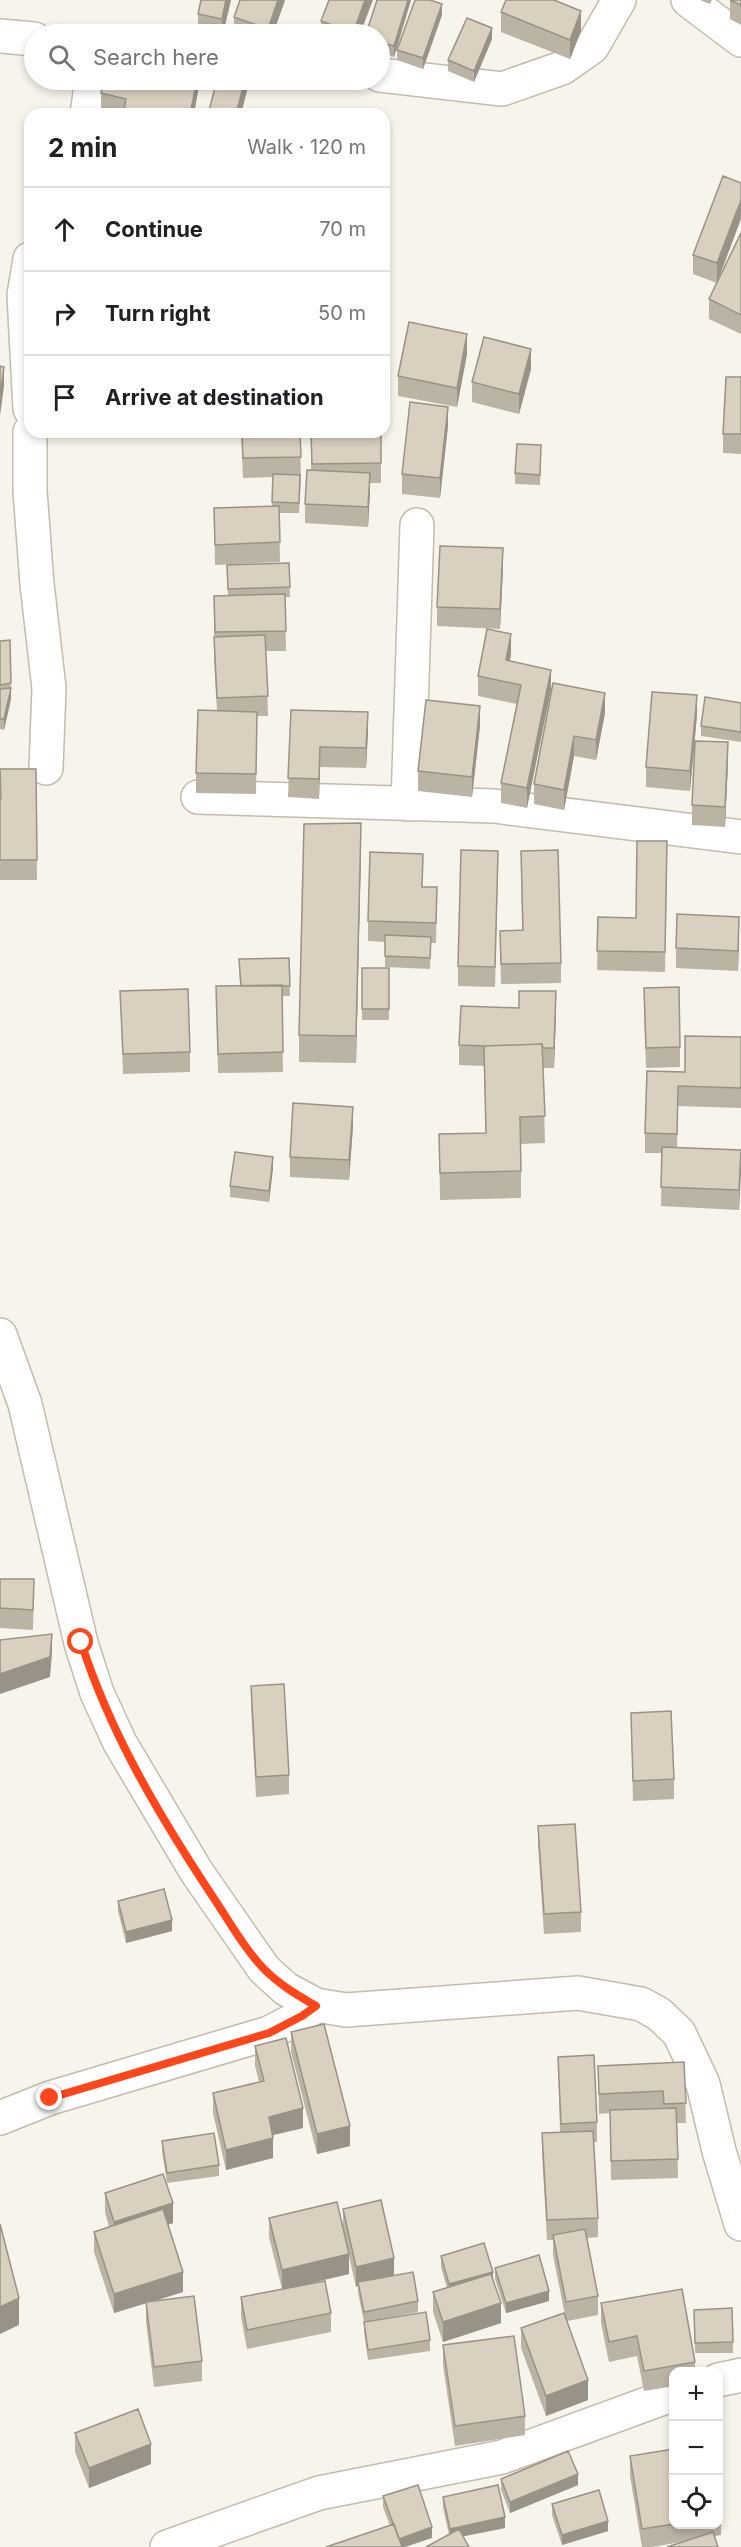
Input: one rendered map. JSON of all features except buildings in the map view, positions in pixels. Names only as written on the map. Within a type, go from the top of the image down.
[{"type":"street","points":[[390,76],[501,88],[532,79],[562,68],[592,47],[619,0]]},
{"type":"street","points":[[688,0],[741,40]]},
{"type":"street","points":[[0,36],[24,38]]},
{"type":"street","points":[[88,108],[91,90]]},
{"type":"street","points":[[30,438],[30,491],[35,561],[50,688],[46,768]]},
{"type":"street","points":[[408,804],[417,525]]},
{"type":"street","points":[[198,797],[494,806],[741,837]]},
{"type":"street","points":[[0,1335],[25,1404],[81,1642],[97,1693],[120,1743],[196,1871],[249,1950],[286,1989],[316,2006],[346,2010],[578,1993],[641,2004],[658,2014],[679,2033],[703,2084],[719,2151],[741,2224]]},
{"type":"street","points":[[0,2118],[50,2098],[269,2033],[316,2006]]},
{"type":"street","points":[[723,2379],[741,2375]]},
{"type":"street","points":[[167,2547],[318,2493],[501,2457],[669,2396]]},
{"type":"route","points":[[50,2098],[269,2033],[316,2006],[286,1989],[264,1969],[196,1871],[120,1743],[97,1693],[81,1642]]}]
